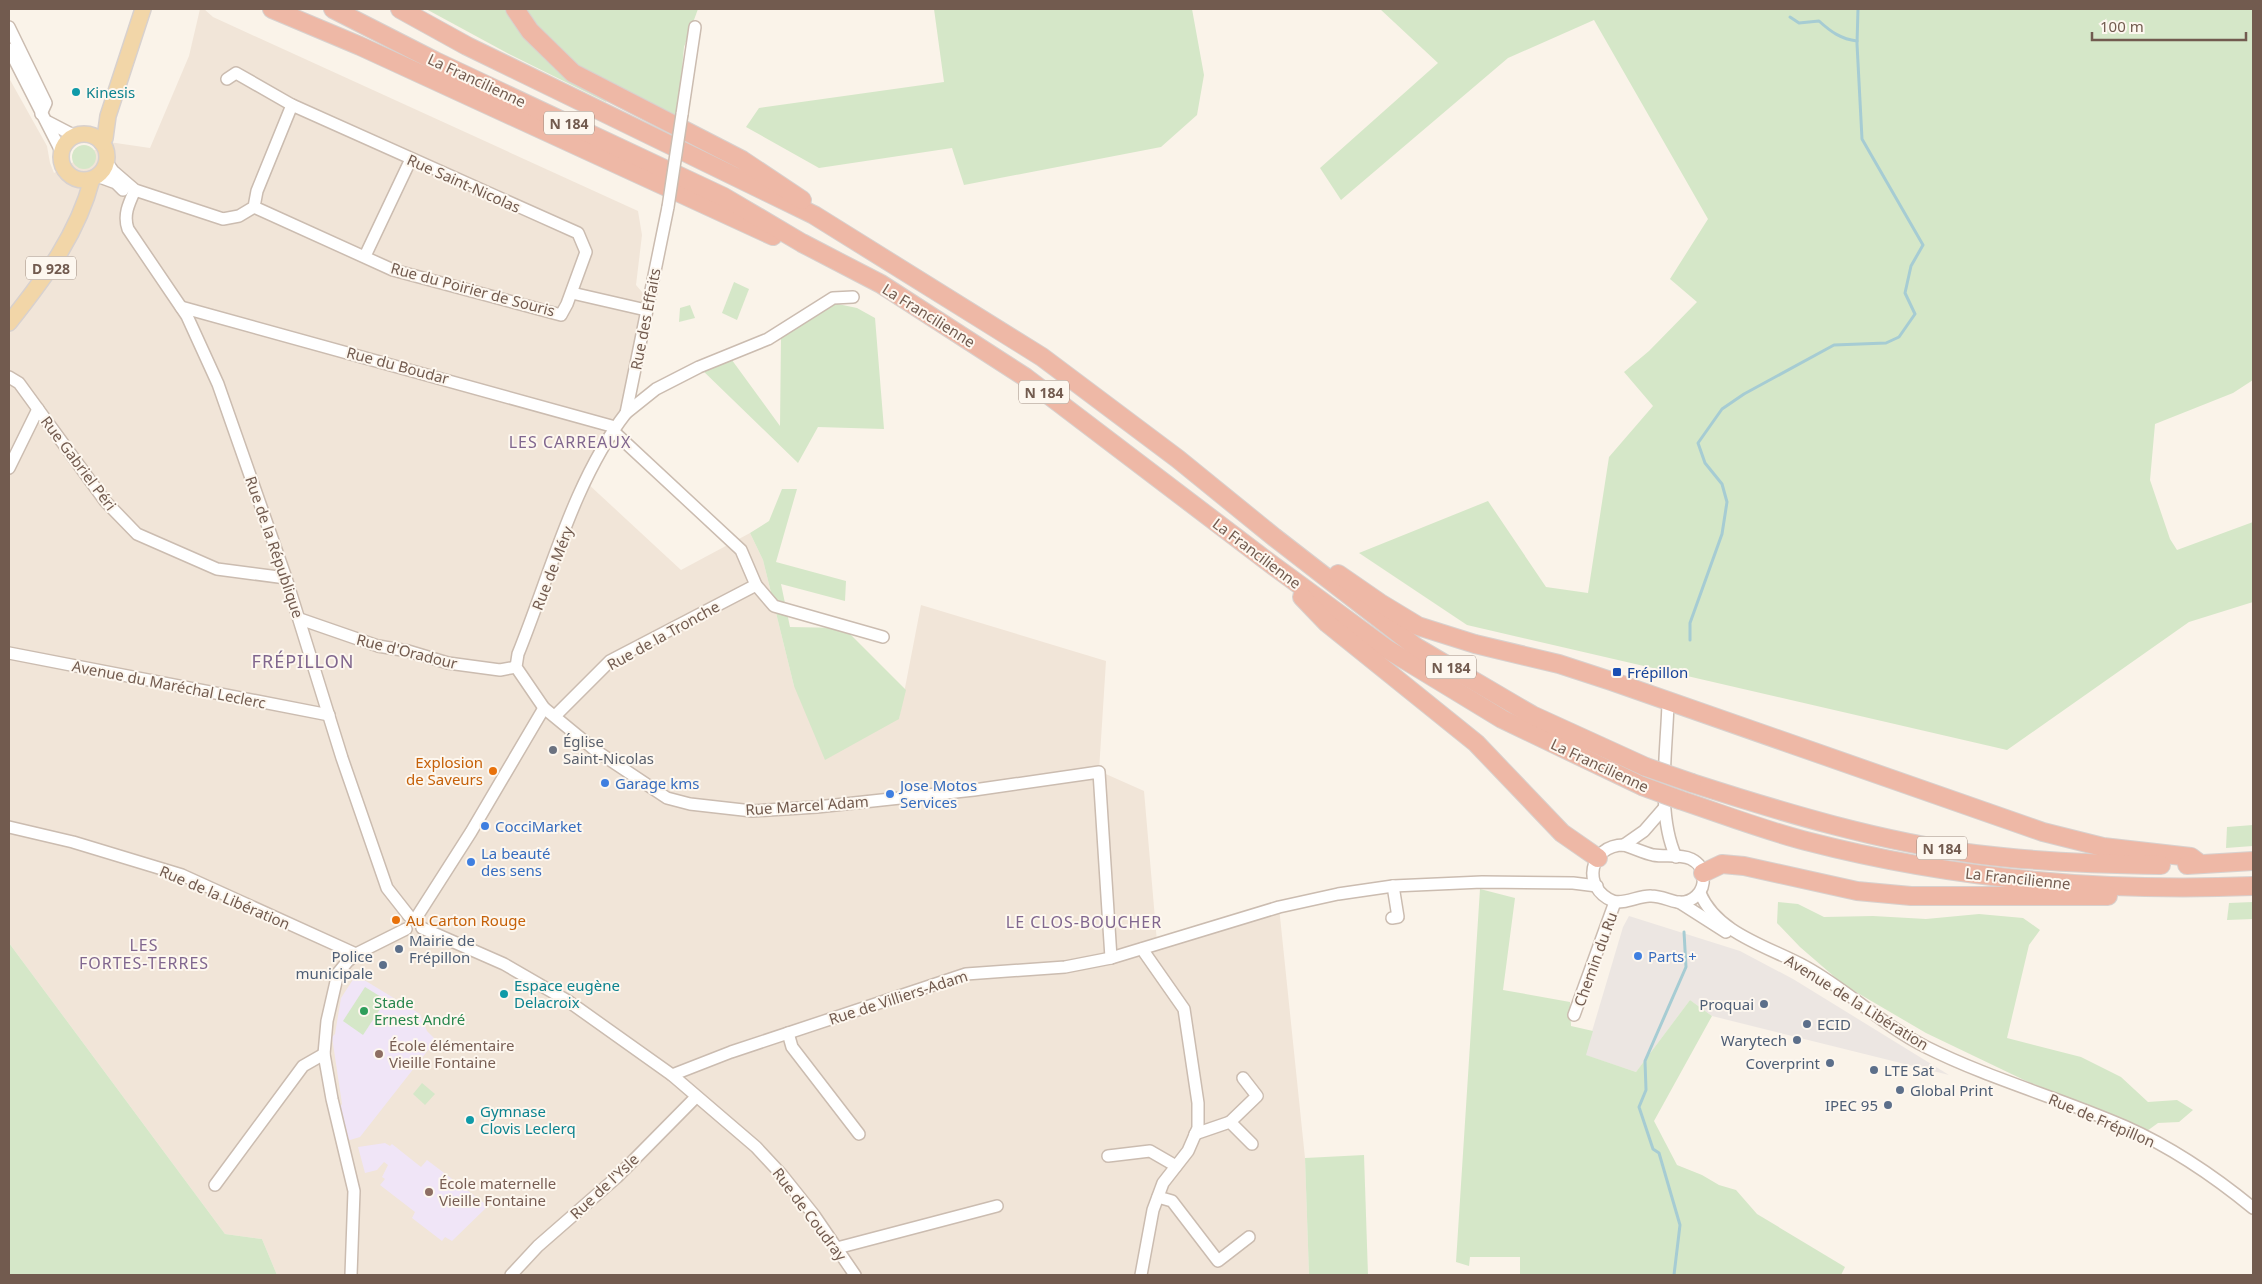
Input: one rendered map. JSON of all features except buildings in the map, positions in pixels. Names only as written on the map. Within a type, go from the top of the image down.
[{"type":"highway","points":[[272,9],[360,46],[788,243],[802,243]]},
{"type":"highway","name":"La Francilienne","points":[[333,9],[435,61],[724,197],[802,243],[881,284],[1025,377],[1271,564],[1387,649],[1502,719],[1642,786],[1672,804],[1805,841],[1943,870],[2005,878],[2190,888],[2253,886]]},
{"type":"highway","name":"La Francilienne","points":[[400,9],[467,46],[814,216],[1042,358],[1178,459],[1274,537],[1416,647],[1532,715],[1646,766],[1692,783],[1810,820],[1890,839],[1975,854],[2063,863],[2181,866],[2199,863],[2253,861]]},
{"type":"highway","points":[[515,9],[530,31],[573,73],[742,160],[809,204],[814,216]]},
{"type":"highway","points":[[1274,537],[1308,552],[1380,603],[1418,626],[1475,644],[1560,664],[2043,832],[2103,847],[2191,857],[2199,863]]},
{"type":"highway","points":[[1271,564],[1327,623],[1476,743],[1562,833],[1590,851],[1595,864]]},
{"type":"highway","points":[[1703,873],[1722,864],[1744,866],[1856,891],[1911,896],[2178,895],[2190,888]]},
{"type":"main road","points":[[83,206],[94,177],[106,161],[106,152],[102,143],[108,128],[108,116],[143,9]]},
{"type":"main road","points":[[83,206],[76,178],[64,168],[62,153],[64,146],[108,116]]},
{"type":"main road","points":[[81,136],[102,143]]},
{"type":"main road","points":[[76,178],[94,177]]},
{"type":"main road","name":"D 928","points":[[9,323],[56,262],[73,231],[83,206]]},
{"type":"street","points":[[9,27],[46,103],[43,117]]},
{"type":"street","name":"Rue des Effaits","points":[[614,429],[626,413],[668,207],[695,27]]},
{"type":"street","points":[[9,49],[62,153]]},
{"type":"street","name":"Rue Saint-Nicolas","points":[[227,79],[236,73],[292,105],[578,233],[586,252],[572,293]]},
{"type":"street","points":[[94,177],[116,183],[133,193],[223,219],[239,216],[254,207],[257,192],[292,105]]},
{"type":"street","points":[[43,117],[56,128],[81,136]]},
{"type":"street","points":[[365,256],[411,159]]},
{"type":"street","points":[[106,161],[133,193]]},
{"type":"street","name":"Rue de la République","points":[[133,193],[126,218],[128,229],[187,316],[218,384],[300,619],[329,714],[387,888],[413,916]]},
{"type":"street","name":"Rue du Poirier de Souris","points":[[254,207],[394,270],[561,315],[572,293],[646,310]]},
{"type":"street","points":[[626,413],[656,389],[699,367],[768,339],[833,298],[853,297]]},
{"type":"street","name":"Rue du Boudar","points":[[181,307],[614,429]]},
{"type":"street","name":"Rue Gabriel Péri","points":[[9,377],[19,383],[105,501],[137,534],[217,569],[286,578]]},
{"type":"street","name":"Rue Gabriel Péri","points":[[9,468],[38,409]]},
{"type":"street","points":[[614,429],[741,550],[756,585],[774,606],[884,637]]},
{"type":"street","name":"Rue de Méry","points":[[516,667],[518,654],[564,534],[586,482],[614,429]]},
{"type":"street","name":"Rue de la Tronche","points":[[555,716],[610,661],[756,585]]},
{"type":"street","name":"Rue d'Oradour","points":[[300,619],[378,646],[408,651],[448,663],[500,670],[516,667]]},
{"type":"street","name":"Avenue du Maréchal Leclerc","points":[[9,653],[329,714]]},
{"type":"street","points":[[406,929],[405,920],[413,916],[471,832],[544,708],[516,667]]},
{"type":"street","points":[[1668,702],[1672,804],[1668,840],[1676,857]]},
{"type":"street","name":"Rue Marcel Adam","points":[[544,708],[595,750],[667,798],[690,804],[752,811],[817,807],[974,790],[1099,772],[1111,958]]},
{"type":"street","points":[[1624,845],[1644,832],[1672,804]]},
{"type":"street","name":"Rue de la Libération","points":[[9,827],[73,842],[182,875],[356,954]]},
{"type":"street","points":[[1573,884],[1611,846],[1624,845],[1653,855],[1690,858],[1698,863],[1703,873],[1704,884],[1700,893],[1694,898],[1679,902],[1652,896],[1615,902],[1604,895],[1597,886],[1595,864]]},
{"type":"street","name":"Rue de Villiers-Adam","points":[[672,1075],[788,1033],[966,974],[1065,967],[1111,958],[1279,907],[1338,894],[1393,886],[1482,882],[1597,886]]},
{"type":"street","points":[[1392,918],[1398,917],[1393,886]]},
{"type":"street","name":"Avenue de la Libération","points":[[1700,893],[1705,904],[1718,919],[1748,939],[1807,968],[1913,1040],[1994,1076]]},
{"type":"street","name":"Chemin du Ru","points":[[1574,1015],[1615,902]]},
{"type":"street","name":"Avenue de la Libération","points":[[1679,902],[1720,930],[1748,939]]},
{"type":"street","points":[[406,929],[413,933],[422,928],[423,922],[413,916]]},
{"type":"street","name":"Rue de Coudray","points":[[422,928],[488,956],[568,1001],[672,1075],[756,1147],[782,1175],[855,1275]]},
{"type":"street","points":[[351,1275],[354,1191],[332,1099],[324,1054],[327,1022],[338,973],[356,954],[406,929]]},
{"type":"street","points":[[1141,1275],[1152,1210],[1163,1183],[1188,1151],[1198,1128],[1198,1103],[1184,1009],[1142,949]]},
{"type":"street","points":[[788,1033],[792,1047],[859,1134]]},
{"type":"street","points":[[215,1185],[303,1066],[324,1054]]},
{"type":"street","name":"Rue de Frépillon","points":[[1994,1076],[2126,1127],[2167,1148],[2212,1176],[2253,1208]]},
{"type":"street","points":[[1195,1134],[1230,1122],[1257,1096],[1242,1078]]},
{"type":"street","name":"Rue de l'Ysle","points":[[511,1275],[538,1246],[617,1177],[696,1097]]},
{"type":"street","points":[[1230,1122],[1252,1144]]},
{"type":"street","points":[[1108,1156],[1150,1151],[1176,1166]]},
{"type":"street","points":[[1158,1197],[1172,1201],[1218,1261],[1249,1237]]},
{"type":"street","points":[[837,1248],[997,1206]]},
{"type":"shaded area","points":[[200,9],[204,9],[213,17],[638,211],[642,235],[636,285],[648,299],[626,413],[586,482],[681,570],[750,533],[763,560],[794,686],[899,719],[921,605],[1106,661],[1099,771],[1144,791],[1157,942],[1279,907],[1305,1158],[1309,1275],[277,1275],[262,1239],[225,1234],[9,943],[9,78],[47,146],[54,173],[109,142],[150,148],[189,56]]},
{"type":"shaded area","points":[[1629,916],[1740,951],[1793,979],[1949,1075],[1712,1016],[1690,1000],[1636,1072],[1585,1055],[1623,927]]},
{"type":"shaded area","name":"École élémentaire Vieille Fontaine","points":[[356,975],[420,1014],[427,1031],[436,1040],[360,1137],[350,1140],[347,1138],[339,1108],[342,1104],[332,1037],[335,1034],[341,998]]},
{"type":"shaded area","name":"École maternelle Vieille Fontaine","points":[[385,1143],[390,1146],[392,1144],[421,1167],[427,1160],[488,1206],[452,1241],[445,1237],[442,1241],[412,1218],[415,1212],[380,1185],[385,1179],[382,1177],[388,1165],[384,1162],[377,1170],[365,1173],[358,1147]]},
{"type":"green space","points":[[426,9],[509,9],[607,99],[606,102],[509,54]]},
{"type":"green space","points":[[524,9],[698,9],[684,47],[677,121],[578,66],[555,46]]},
{"type":"green space","points":[[934,9],[1192,9],[1204,75],[1197,115],[1161,147],[964,185],[952,148],[819,168],[746,127],[759,108],[944,82]]},
{"type":"green space","points":[[1380,9],[2253,9],[2253,380],[2233,393],[2155,424],[2150,480],[2170,539],[2177,550],[2253,522],[2253,602],[2189,622],[2007,750],[1467,625],[1359,553],[1488,501],[1546,587],[1588,593],[1609,457],[1653,406],[1624,372],[1649,351],[1697,302],[1670,279],[1708,219],[1594,20],[1508,58],[1341,200],[1320,168],[1438,63]]},
{"type":"green space","points":[[84,145],[93,148],[96,157],[93,166],[84,169],[75,166],[72,157],[75,148]]},
{"type":"green space","points":[[734,282],[749,289],[737,320],[722,313]]},
{"type":"green space","points":[[833,303],[857,308],[875,318],[884,429],[818,427],[798,463],[699,367],[729,356],[780,426],[781,337]]},
{"type":"green space","points":[[690,305],[695,318],[679,322],[680,308]]},
{"type":"green space","points":[[782,489],[797,489],[776,562],[846,581],[845,601],[781,584],[790,627],[844,628],[906,690],[899,719],[825,760],[794,686],[763,560],[750,533],[769,521]]},
{"type":"green space","points":[[2253,825],[2253,846],[2226,848],[2227,827]]},
{"type":"green space","points":[[1480,889],[1515,898],[1503,990],[1570,1002],[1571,1026],[1593,1031],[1586,1055],[1636,1072],[1690,1000],[1712,1016],[1654,1121],[1677,1165],[1702,1175],[1719,1185],[1736,1190],[1757,1214],[1845,1267],[1841,1275],[1520,1275],[1520,1257],[1470,1257],[1469,1266],[1456,1262]]},
{"type":"green space","points":[[1778,902],[1798,904],[1824,917],[1873,916],[1926,919],[1979,914],[2023,918],[2040,930],[2029,945],[2007,1038],[2081,1057],[2121,1077],[2148,1102],[2177,1100],[2193,1110],[2179,1122],[2158,1123],[2147,1131],[2024,1080],[1926,1033],[1844,985],[1800,947],[1777,923]]},
{"type":"green space","points":[[2253,902],[2253,919],[2227,920],[2229,903]]},
{"type":"green space","points":[[9,943],[225,1234],[262,1239],[277,1275],[9,1275]]},
{"type":"green space","name":"Stade Ernest André","points":[[365,987],[386,1000],[363,1035],[343,1021]]},
{"type":"green space","points":[[422,1083],[435,1094],[425,1105],[413,1094]]},
{"type":"green space","points":[[1364,1155],[1368,1275],[1309,1275],[1305,1158]]},
{"type":"waterway","points":[[1690,640],[1690,623],[1722,534],[1727,502],[1722,484],[1705,463],[1698,443],[1722,409],[1744,394],[1834,345],[1886,343],[1899,337],[1915,314],[1905,293],[1911,266],[1923,245],[1862,139],[1857,44],[1858,9]]},
{"type":"waterway","points":[[1790,17],[1799,23],[1819,21],[1836,34],[1846,39],[1857,41]]},
{"type":"waterway","points":[[1674,1275],[1680,1225],[1659,1153],[1653,1149],[1639,1107],[1646,1090],[1645,1061],[1686,967],[1684,932]]},
{"type":"place","name":"Kinesis","points":[[76,92]]},
{"type":"place","name":"Frépillon","points":[[1617,672]]},
{"type":"place","name":"Église Saint-Nicolas","points":[[553,750]]},
{"type":"place","name":"Explosion de Saveurs","points":[[493,771]]},
{"type":"place","name":"Garage kms","points":[[605,783]]},
{"type":"place","name":"Jose Motos Services","points":[[890,794]]},
{"type":"place","name":"CocciMarket","points":[[485,826]]},
{"type":"place","name":"La beauté des sens","points":[[471,862]]},
{"type":"place","name":"Au Carton Rouge","points":[[396,920]]},
{"type":"place","name":"Mairie de Frépillon","points":[[399,949]]},
{"type":"place","name":"Parts +","points":[[1638,956]]},
{"type":"place","name":"Police municipale","points":[[383,965]]},
{"type":"place","name":"Espace eugène Delacroix","points":[[504,994]]},
{"type":"place","name":"Proquai","points":[[1764,1004]]},
{"type":"place","name":"Stade Ernest André","points":[[364,1011]]},
{"type":"place","name":"ECID","points":[[1807,1024]]},
{"type":"place","name":"Warytech","points":[[1797,1040]]},
{"type":"place","name":"École élémentaire Vieille Fontaine","points":[[379,1054]]},
{"type":"place","name":"Coverprint","points":[[1830,1063]]},
{"type":"place","name":"LTE Sat","points":[[1874,1070]]},
{"type":"place","name":"Global Print","points":[[1900,1090]]},
{"type":"place","name":"IPEC 95","points":[[1888,1105]]},
{"type":"place","name":"Gymnase Clovis Leclerq","points":[[470,1120]]},
{"type":"place","name":"École maternelle Vieille Fontaine","points":[[429,1192]]},
{"type":"district","name":"LES CARREAUX","points":[[570,442]]},
{"type":"district","name":"FRÉPILLON","points":[[303,661]]},
{"type":"district","name":"LE CLOS-BOUCHER","points":[[1084,922]]},
{"type":"district","name":"LES FORTES-TERRES","points":[[144,954]]}]
